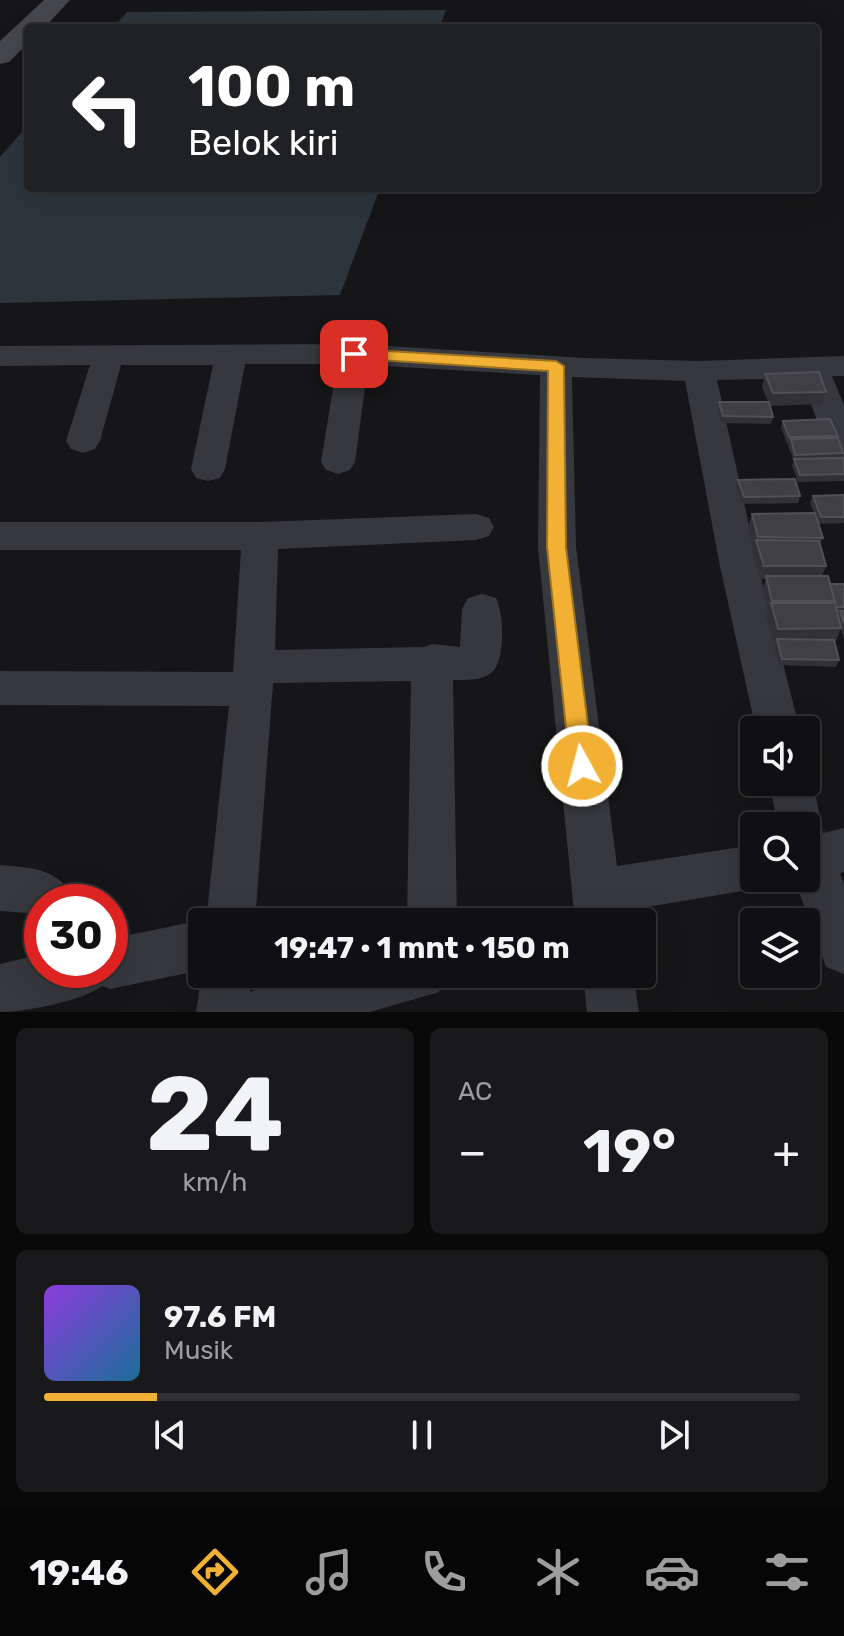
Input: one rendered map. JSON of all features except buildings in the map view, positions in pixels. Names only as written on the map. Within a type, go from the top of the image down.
[{"type":"street","points":[[32,24],[58,0]]},
{"type":"street","points":[[0,56],[24,32]]},
{"type":"street","points":[[338,462],[354,354]]},
{"type":"street","points":[[0,356],[354,354],[699,371],[828,367],[844,447]]},
{"type":"street","points":[[208,469],[231,356]]},
{"type":"street","points":[[83,441],[108,357]]},
{"type":"street","points":[[556,366],[557,547],[598,907],[740,871]]},
{"type":"street","points":[[699,371],[739,566],[775,716]]},
{"type":"street","points":[[0,536],[260,536],[476,527]]},
{"type":"street","points":[[231,908],[253,678],[260,536]]},
{"type":"street","points":[[0,688],[253,678],[432,661],[478,661],[482,609]]},
{"type":"street","points":[[432,661],[432,908]]},
{"type":"street","points":[[820,871],[844,949]]},
{"type":"street","points":[[0,888],[24,890]]},
{"type":"street","points":[[128,960],[188,948]]},
{"type":"street","points":[[222,1012],[225,988]]},
{"type":"street","points":[[265,1012],[364,988]]},
{"type":"street","points":[[610,988],[613,1012]]},
{"type":"shaded area","points":[[446,10],[441,24],[116,24],[127,12]]},
{"type":"shaded area","points":[[24,130],[24,192],[379,192],[340,295],[0,303],[0,157]]},
{"type":"route","points":[[354,354],[556,366],[557,547],[582,766]]}]
